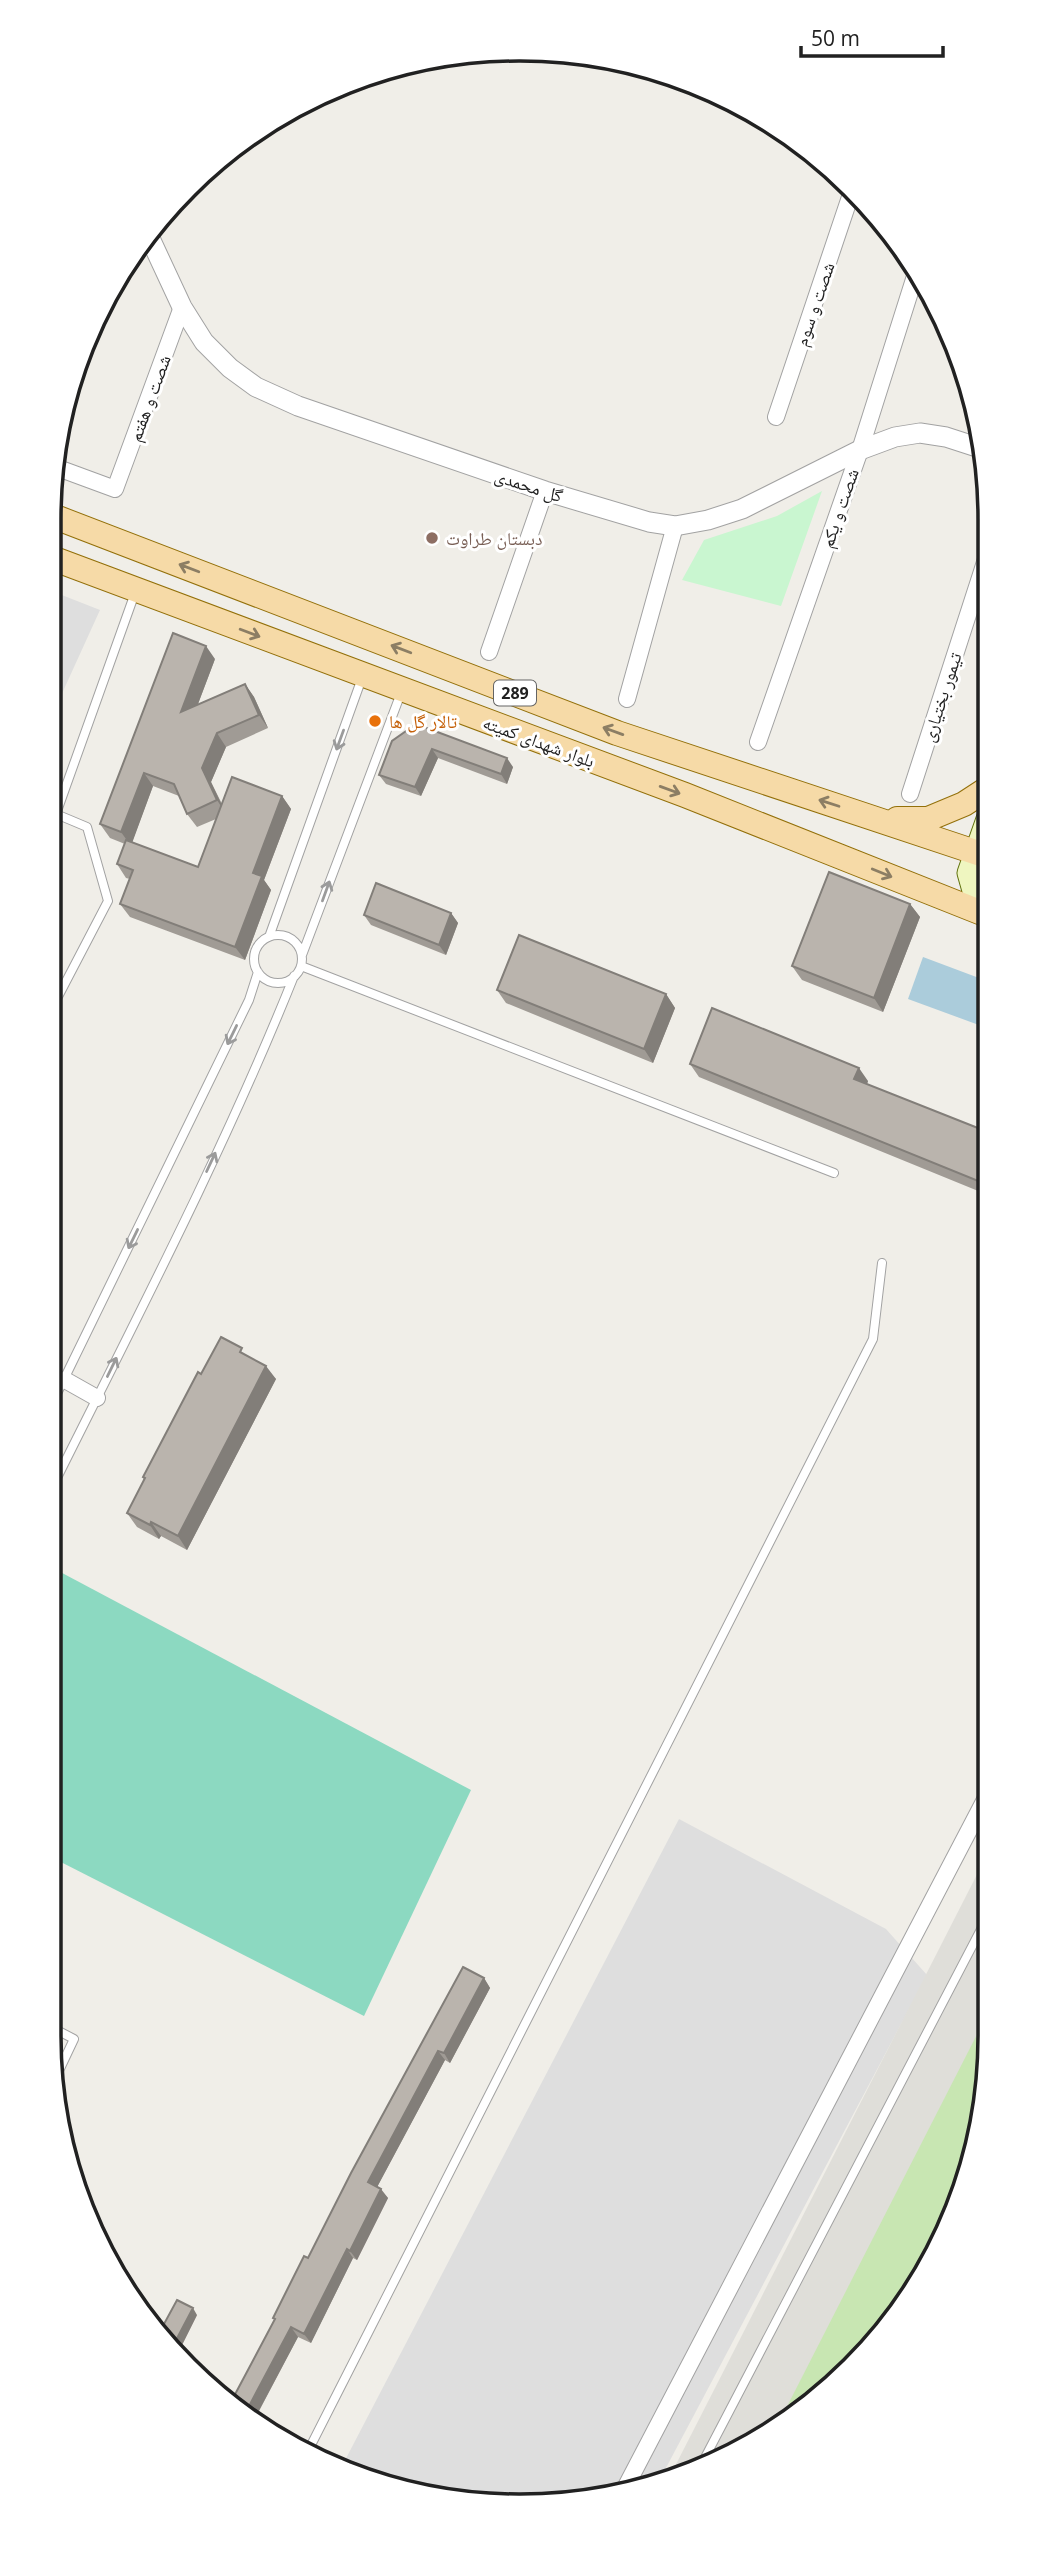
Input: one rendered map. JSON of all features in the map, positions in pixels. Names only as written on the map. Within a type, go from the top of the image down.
[{"type":"main road","name":"بلوار شهدای کمیته","points":[[61,519],[617,733],[877,818],[978,838]]},
{"type":"main road","name":"بلوار شهدای کمیته","points":[[61,561],[978,908]]},
{"type":"main road","points":[[877,818],[928,819],[964,804],[978,795]]},
{"type":"main road","points":[[978,852],[968,873],[978,895]]},
{"type":"street","name":"شصت و سوم","points":[[776,417],[849,200]]},
{"type":"street","name":"گل محمدی","points":[[153,245],[182,307],[204,342],[230,368],[256,387],[298,406],[545,491],[649,522],[676,526],[708,520],[742,509],[860,450],[895,437],[920,433],[946,437],[972,445]]},
{"type":"street","name":"شصت و یکم","points":[[758,742],[860,450],[912,284]]},
{"type":"street","name":"شصت و هفتم","points":[[64,470],[115,489],[182,307]]},
{"type":"street","points":[[489,652],[545,491]]},
{"type":"street","points":[[627,699],[676,526]]},
{"type":"street","name":"تیمور بختیاری","points":[[910,794],[978,584]]},
{"type":"street","points":[[65,1380],[97,1398]]},
{"type":"street","points":[[629,2480],[978,1813]]},
{"type":"lane","points":[[61,800],[136,589]]},
{"type":"lane","points":[[269,937],[363,676]]},
{"type":"lane","points":[[61,1470],[176,1237],[301,966],[302,955],[402,690]]},
{"type":"lane","points":[[61,816],[87,827],[108,901],[61,991]]},
{"type":"lane","points":[[61,1388],[249,1000],[258,972],[255,956],[262,942],[269,937],[283,935],[296,942],[302,955]]},
{"type":"lane","points":[[301,966],[834,1173]]},
{"type":"lane","points":[[258,972],[271,982],[287,981],[295,976]]},
{"type":"lane","points":[[312,2443],[873,1339],[882,1263]]},
{"type":"lane","points":[[707,2453],[978,1935]]},
{"type":"lane","points":[[61,2032],[74,2039],[62,2064]]},
{"type":"shaded area","points":[[61,595],[100,610],[61,696]]},
{"type":"shaded area","points":[[679,1819],[886,1929],[927,1975],[665,2470],[609,2485],[520,2494],[430,2485],[345,2460]]},
{"type":"shaded area","points":[[978,1873],[978,2036],[974,2095],[962,2154],[943,2211],[930,2238],[901,2290],[883,2314],[844,2360],[822,2380],[774,2417],[749,2432],[675,2466]]},
{"type":"green space","points":[[822,491],[781,606],[682,580],[704,540],[777,516]]},
{"type":"green space","points":[[61,1572],[471,1790],[364,2016],[61,1862]]},
{"type":"green space","points":[[978,2032],[977,2065],[969,2125],[953,2183],[930,2238],[901,2290],[864,2338],[822,2380],[786,2408]]},
{"type":"water","points":[[923,957],[978,978],[978,1025],[908,999]]},
{"type":"building","points":[[173,633],[206,646],[181,712],[245,684],[259,715],[217,733],[202,768],[217,800],[187,814],[174,784],[144,773],[121,832],[100,824]]},
{"type":"building","points":[[416,724],[507,758],[501,774],[432,749],[415,787],[379,775],[392,741]]},
{"type":"building","points":[[232,777],[282,796],[253,873],[262,876],[235,947],[120,904],[133,870],[117,864],[126,840],[198,867]]},
{"type":"building","points":[[829,872],[910,904],[874,998],[792,966]]},
{"type":"building","points":[[376,883],[451,913],[439,945],[364,915]]},
{"type":"building","points":[[519,935],[666,994],[644,1049],[497,990]]},
{"type":"building","points":[[712,1008],[859,1068],[854,1079],[978,1128],[978,1181],[690,1064]]},
{"type":"building","points":[[221,1337],[242,1348],[240,1352],[266,1366],[178,1536],[127,1513],[198,1372],[201,1374]]},
{"type":"building","points":[[463,1967],[484,1978],[444,2053],[438,2051],[368,2182],[381,2189],[350,2251],[347,2249],[304,2334],[291,2327],[249,2405],[235,2394],[275,2319],[273,2318],[304,2256],[308,2258]]},
{"type":"building","points":[[177,2300],[193,2308],[176,2340],[164,2324]]},
{"type":"place","name":"دبستان طراوت","points":[[432,538]]},
{"type":"place","name":"تالار گل ها","points":[[375,721]]}]
